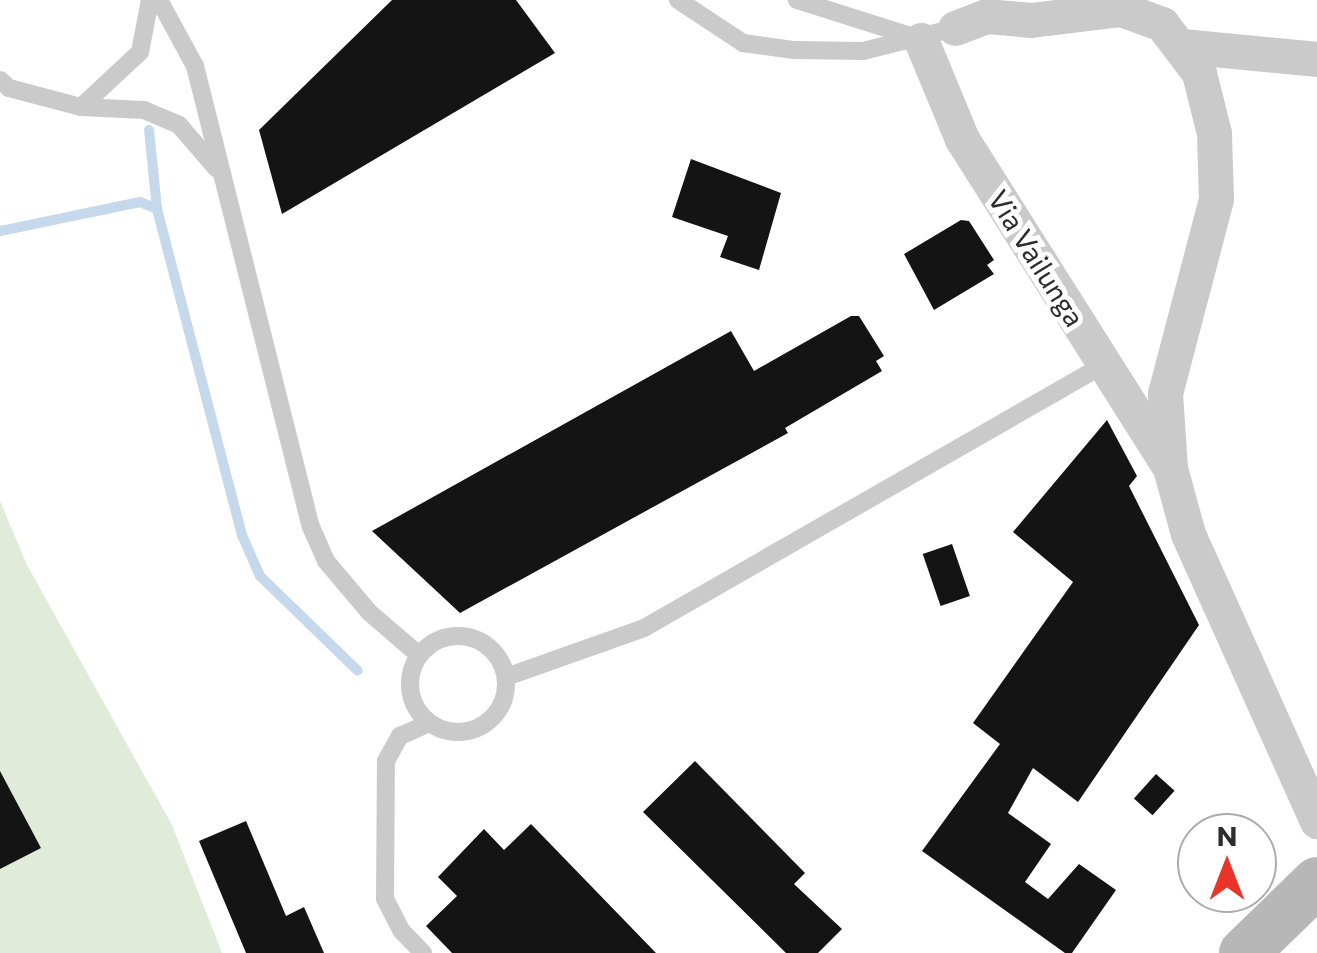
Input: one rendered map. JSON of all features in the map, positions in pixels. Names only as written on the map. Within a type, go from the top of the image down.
[{"type":"street","points":[[973,15],[1031,20],[1121,9],[1317,58]]},
{"type":"street","name":"Via Vailunga","points":[[1172,24],[1199,72],[1218,164],[1216,199],[1165,393],[1170,468],[1188,534],[1317,821]]},
{"type":"street","name":"Via Vailunga","points":[[921,40],[962,139],[1170,468]]},
{"type":"street","points":[[1244,953],[1317,882]]},
{"type":"lane","points":[[81,107],[140,52],[150,0]]},
{"type":"lane","points":[[159,0],[195,66],[311,527],[326,561],[370,613],[419,655]]},
{"type":"lane","points":[[678,0],[743,43],[863,52],[921,40],[973,15]]},
{"type":"lane","points":[[797,0],[921,40]]},
{"type":"lane","points":[[0,80],[9,88],[81,107],[144,110],[179,125],[220,173]]},
{"type":"lane","points":[[506,677],[644,628],[1104,364]]},
{"type":"lane","points":[[451,636],[472,637],[487,645],[506,677],[504,699],[481,726],[446,730],[430,723],[410,692],[419,655],[451,636]]},
{"type":"lane","points":[[423,953],[386,899],[386,761],[400,736],[430,723]]},
{"type":"green space","points":[[0,501],[27,565],[172,825],[222,953],[0,953]]},
{"type":"building","points":[[392,0],[516,0],[555,53],[282,214],[259,130]]},
{"type":"building","points":[[691,159],[781,193],[759,270],[720,257],[728,236],[672,217]]},
{"type":"building","points":[[961,220],[969,221],[994,260],[987,265],[994,274],[934,310],[904,254]]},
{"type":"building","points":[[851,316],[859,316],[884,356],[876,361],[882,371],[785,428],[788,433],[460,613],[372,531],[731,331],[754,371]]},
{"type":"building","points":[[1107,420],[1137,476],[1129,486],[1199,625],[1078,802],[1033,768],[1008,813],[1051,844],[1025,882],[1048,899],[1079,864],[1116,890],[1072,953],[1065,953],[922,851],[1000,744],[973,723],[1073,582],[1013,532]]},
{"type":"building","points":[[952,544],[970,596],[941,606],[923,554]]},
{"type":"building","points":[[695,761],[805,873],[794,884],[842,929],[818,953],[786,953],[643,812]]},
{"type":"building","points":[[0,771],[41,848],[0,869]]},
{"type":"building","points":[[1156,774],[1175,791],[1152,815],[1134,799]]},
{"type":"building","points":[[246,821],[286,916],[304,907],[324,953],[246,953],[199,841]]},
{"type":"building","points":[[531,824],[656,953],[452,953],[426,926],[457,896],[438,877],[484,829],[504,850]]},
{"type":"waterway","points":[[149,130],[157,209],[242,535],[260,576],[358,671]]},
{"type":"waterway","points":[[0,231],[140,202],[157,209]]}]
